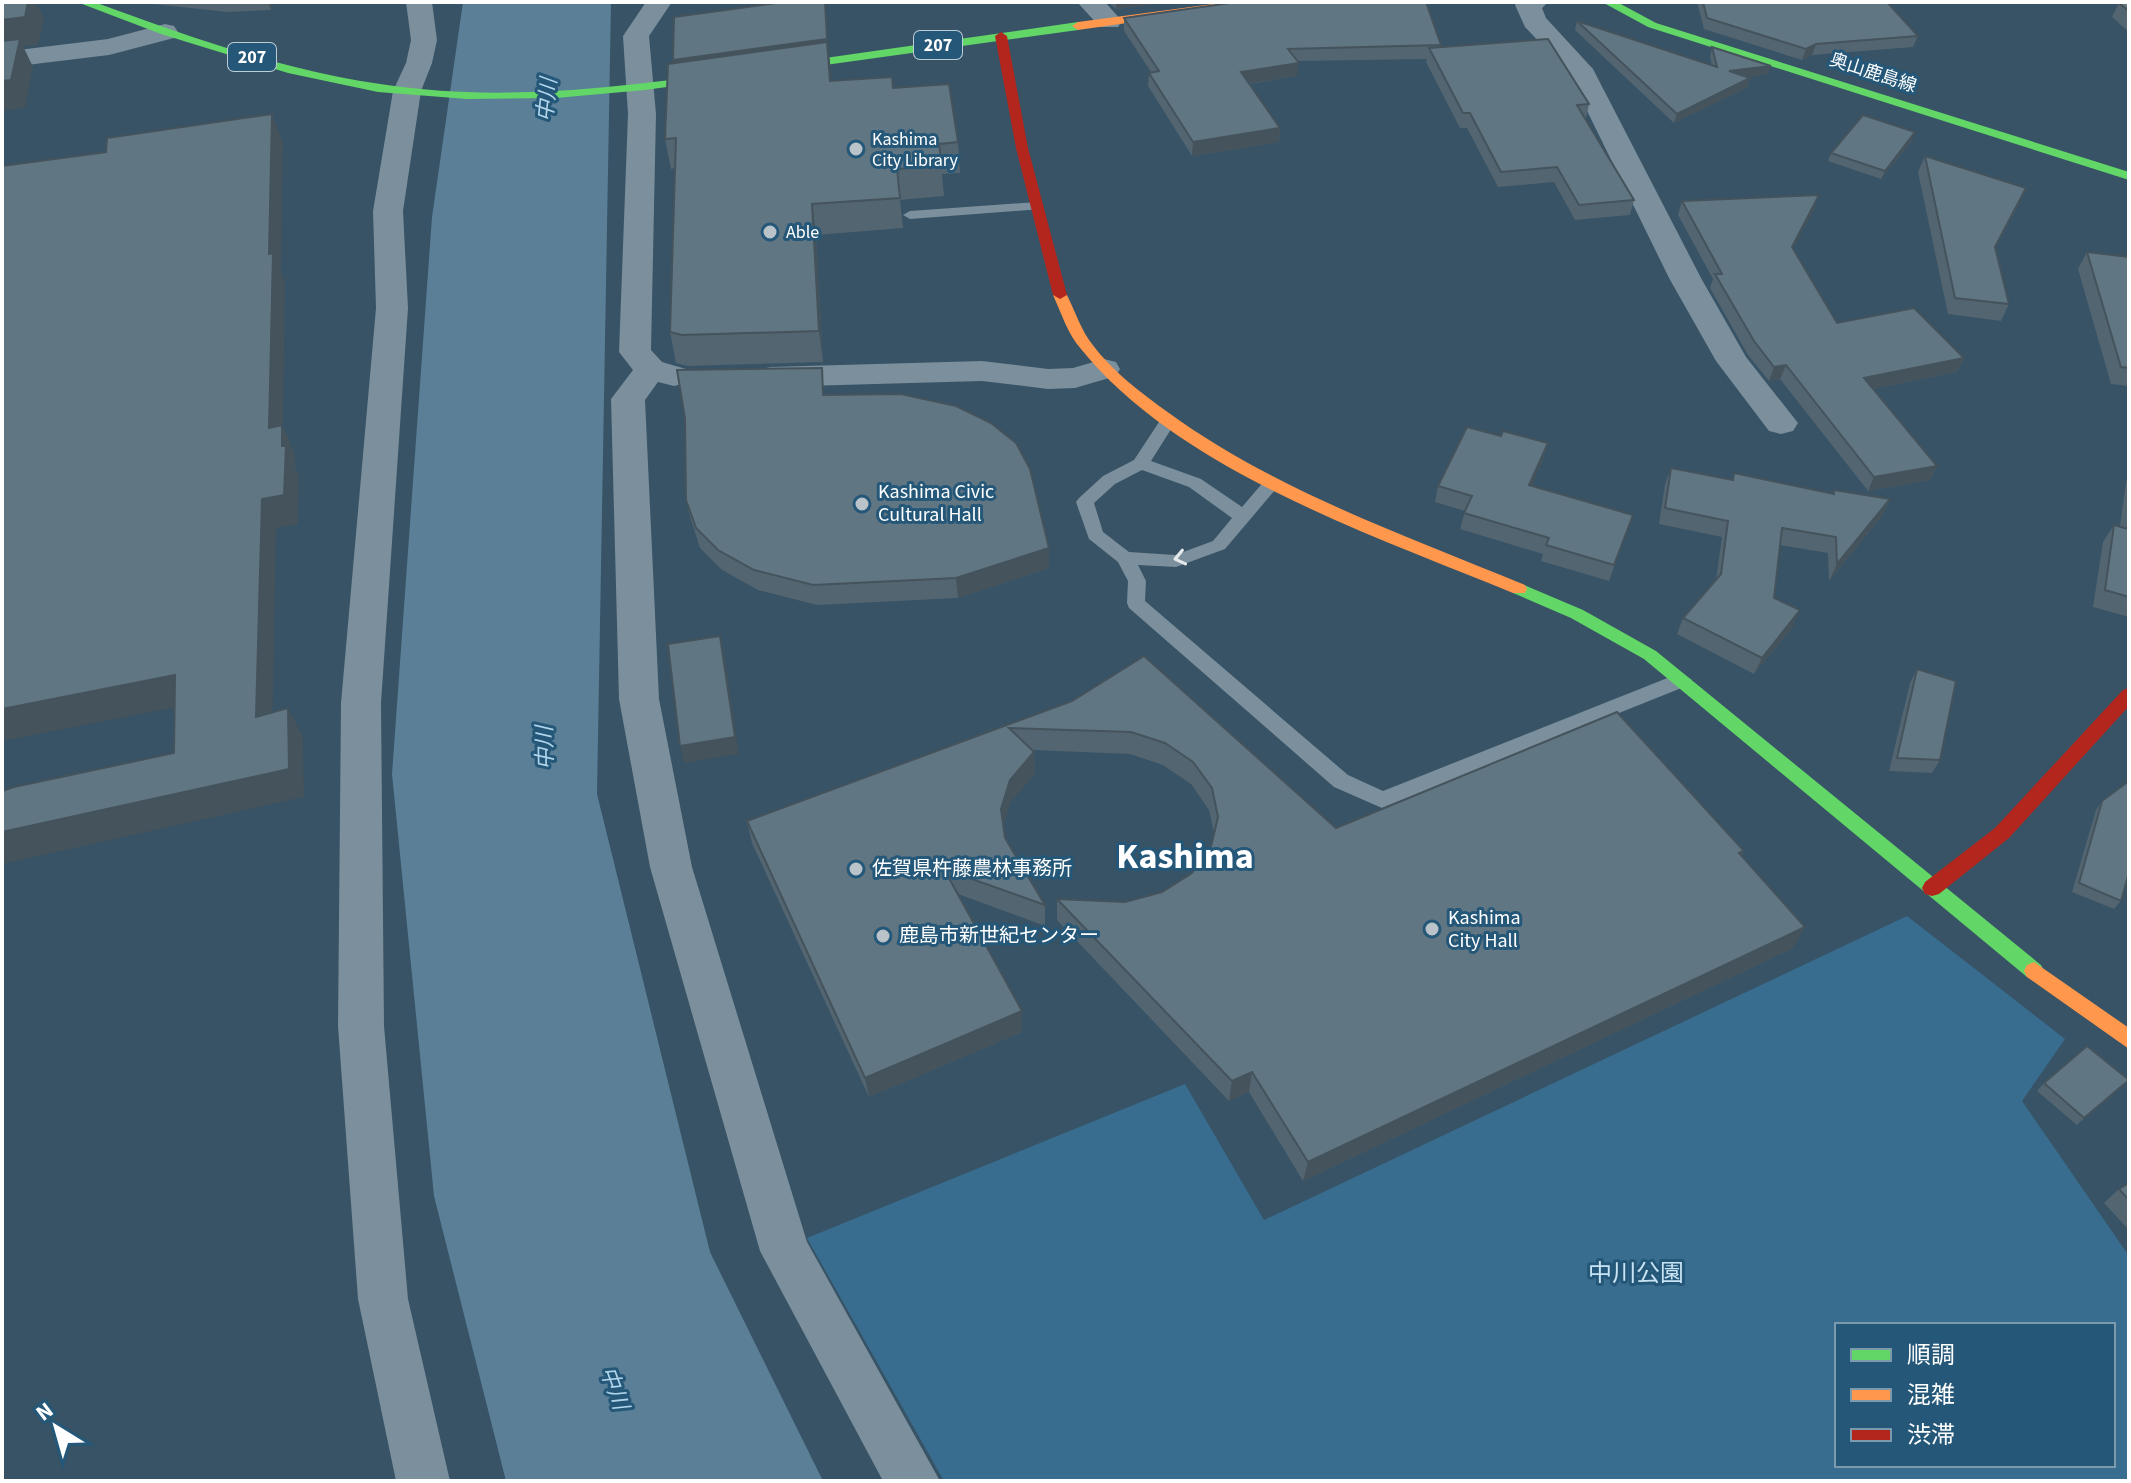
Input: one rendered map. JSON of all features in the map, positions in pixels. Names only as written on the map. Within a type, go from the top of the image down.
[{"type":"main road","name":"207","points":[[83,2],[165,32],[324,77],[416,92],[522,96],[633,88],[1253,2]]},
{"type":"main road","name":"奥山鹿島線","points":[[1608,2],[1652,25],[2129,176]]},
{"type":"main road","points":[[1001,36],[1022,148],[1065,315],[1104,369],[1167,423],[1272,483],[1577,614],[1650,655],[2055,988],[2129,1040]]},
{"type":"main road","points":[[1932,888],[2002,833],[2129,695]]},
{"type":"street","points":[[419,2],[424,40],[416,92],[388,211],[392,308],[361,703],[361,1026],[383,1299],[423,1481]]},
{"type":"street","points":[[659,2],[636,36],[633,88],[635,352],[650,369],[688,379],[982,371],[1048,379],[1075,378],[1104,369]]},
{"type":"street","points":[[1090,2],[1109,21]]},
{"type":"street","points":[[1535,2],[1528,5],[1534,21],[1580,69],[1685,278],[1732,361],[1781,423]]},
{"type":"street","points":[[2,60],[109,47],[165,32]]},
{"type":"street","points":[[650,369],[628,399],[639,699],[671,867],[785,1251],[913,1481]]},
{"type":"lane","points":[[910,215],[1037,206]]},
{"type":"lane","points":[[1167,423],[1140,464],[1109,480],[1085,502],[1095,535],[1125,558],[1137,581],[1136,603],[1341,781],[1382,800],[1682,680]]},
{"type":"lane","points":[[1140,464],[1181,474],[1214,492],[1242,516]]},
{"type":"lane","points":[[1125,558],[1176,561],[1219,545],[1272,483]]},
{"type":"green space","name":"中川公園","points":[[1907,916],[2065,1039],[2022,1101],[2129,1256],[2129,1481],[944,1481],[807,1238],[1185,1084],[1264,1220]]},
{"type":"water","name":"中川","points":[[463,2],[611,2],[597,794],[710,1252],[823,1481],[506,1481],[434,1196],[392,774],[432,217]]},
{"type":"building","points":[[2,2],[28,2],[25,17],[2,20]]},
{"type":"building","points":[[784,2],[825,2],[827,39],[673,60],[674,17]]},
{"type":"building","points":[[1237,2],[1426,2],[1441,45],[1288,49],[1299,63],[1241,72],[1280,128],[1193,142],[1149,73],[1159,71],[1124,18]]},
{"type":"building","points":[[1703,2],[1887,2],[1918,36],[1816,44],[1806,49],[1707,18]]},
{"type":"building","points":[[2125,2],[2129,2],[2129,11],[2119,3]]},
{"type":"building","points":[[1577,21],[1717,67],[1712,47],[1771,66],[1729,71],[1750,78],[1677,114]]},
{"type":"building","points":[[20,39],[11,80],[2,81],[2,41]]},
{"type":"building","points":[[1548,39],[1589,104],[1577,105],[1634,200],[1579,205],[1557,167],[1501,172],[1470,113],[1463,113],[1429,48]]},
{"type":"building","name":"Able","points":[[827,42],[830,81],[892,77],[893,88],[949,84],[958,142],[939,144],[942,166],[897,169],[900,198],[812,204],[819,331],[682,335],[670,332],[676,138],[665,139],[668,64]]},
{"type":"building","points":[[272,114],[269,428],[282,425],[282,446],[286,446],[284,495],[262,499],[256,717],[288,708],[289,769],[2,832],[2,791],[174,753],[175,675],[2,709],[2,166],[106,152],[107,138]]},
{"type":"building","points":[[1863,115],[1915,132],[1885,171],[1831,153]]},
{"type":"building","points":[[1925,156],[2026,188],[1995,247],[2009,304],[1955,298]]},
{"type":"building","points":[[1819,195],[1792,247],[1837,323],[1914,308],[1964,358],[1864,378],[1937,466],[1874,477],[1786,365],[1774,367],[1754,341],[1715,274],[1722,274],[1682,201]]},
{"type":"building","points":[[2087,252],[2129,257],[2129,368],[2121,367]]},
{"type":"building","name":"Kashima Civic Cultural Hall","points":[[822,368],[823,395],[901,394],[956,406],[991,423],[1016,443],[1030,469],[1049,548],[956,578],[813,585],[754,570],[718,550],[696,528],[686,500],[685,418],[677,370]]},
{"type":"building","points":[[1467,427],[1501,436],[1503,431],[1548,443],[1529,485],[1633,515],[1614,565],[1546,545],[1549,538],[1464,513],[1472,496],[1438,486]]},
{"type":"building","points":[[1671,468],[1733,480],[1734,473],[1834,494],[1834,490],[1890,499],[1837,564],[1836,537],[1782,528],[1774,598],[1800,610],[1762,658],[1683,618],[1721,574],[1728,521],[1665,508]]},
{"type":"building","points":[[2129,523],[2129,597],[2105,590],[2114,525],[2128,529]]},
{"type":"building","points":[[720,636],[735,737],[680,746],[668,644]]},
{"type":"building","points":[[1144,656],[1336,828],[1617,712],[1744,851],[1739,853],[1805,927],[1308,1162],[1252,1072],[1232,1081],[1057,899],[1125,902],[1162,892],[1192,873],[1211,847],[1218,817],[1212,788],[1193,762],[1165,743],[1131,732],[1009,728],[1034,752],[1010,780],[1001,809],[1005,838],[1045,905],[944,869],[1022,1011],[865,1078],[747,821],[1072,701]]},
{"type":"building","points":[[1917,669],[1956,681],[1940,760],[1897,758]]},
{"type":"building","points":[[2129,781],[2129,872],[2121,901],[2079,883],[2102,801]]},
{"type":"building","points":[[2087,1046],[2129,1080],[2084,1118],[2044,1083]]},
{"type":"building","points":[[2129,1183],[2129,1200],[2119,1189]]},
{"type":"traffic: fast","points":[[83,2],[207,46],[292,70],[378,88],[467,96],[556,94],[645,86],[1078,26]]},
{"type":"traffic: fast","points":[[1608,2],[1652,25],[2129,176]]},
{"type":"traffic: fast","points":[[1519,589],[1577,614],[1650,655],[2034,971]]},
{"type":"traffic: slow","points":[[1078,26],[1253,2]]},
{"type":"traffic: slow","points":[[1060,295],[1085,345],[1129,392],[1188,435],[1329,510],[1519,589]]},
{"type":"traffic: slow","points":[[2034,971],[2129,1040]]},
{"type":"traffic: jam","points":[[1001,36],[1022,148],[1060,295]]},
{"type":"traffic: jam","points":[[1932,888],[2002,833],[2129,695]]},
{"type":"place","name":"Kashima City Library","points":[[856,149]]},
{"type":"place","name":"Able","points":[[770,232]]},
{"type":"place","name":"Kashima Civic Cultural Hall","points":[[862,504]]},
{"type":"place","name":"佐賀県杵藤農林事務所","points":[[856,869]]},
{"type":"place","name":"Kashima City Hall","points":[[1432,929]]},
{"type":"place","name":"鹿島市新世紀センター","points":[[883,936]]},
{"type":"district","name":"Kashima","points":[[1185,856]]}]
